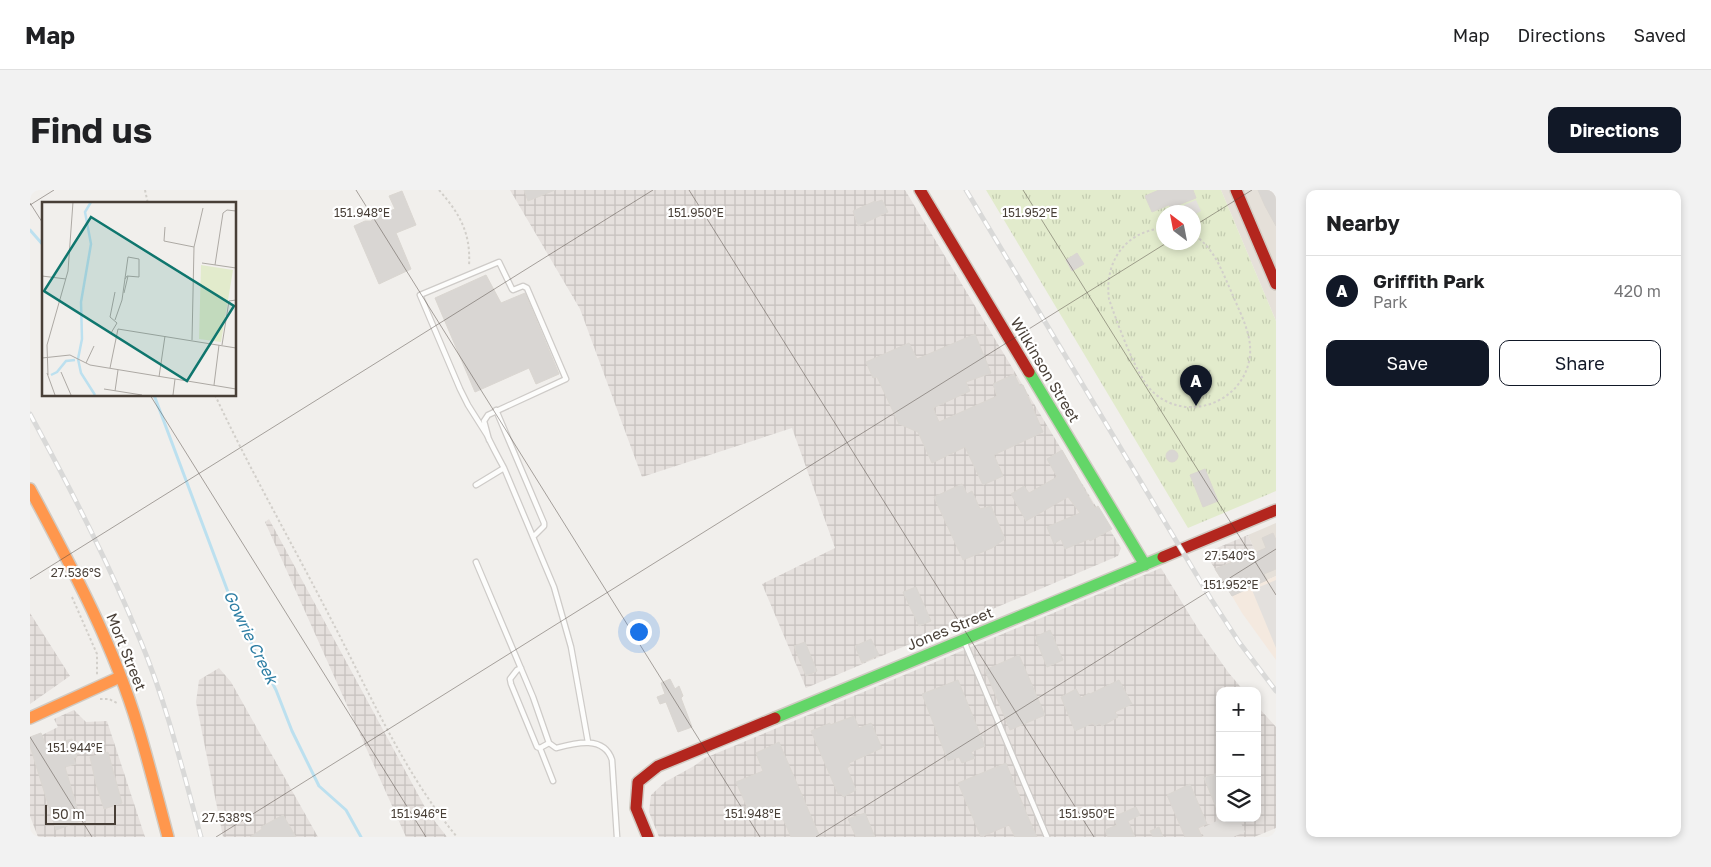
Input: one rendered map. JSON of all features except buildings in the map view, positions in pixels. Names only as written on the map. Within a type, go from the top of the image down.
[{"type":"street","name":"Wilkinson Street","points":[[920,190],[1145,565]]},
{"type":"street","points":[[1236,190],[1276,284]]},
{"type":"street","name":"Mort Street","points":[[30,489],[68,560],[97,620],[120,677],[138,726],[168,837]]},
{"type":"street","name":"Jones Street","points":[[648,837],[636,808],[638,782],[658,766],[1276,510]]},
{"type":"street","points":[[30,718],[120,677]]},
{"type":"lane","points":[[489,440],[484,421],[485,417],[496,410],[566,379],[566,375],[525,286],[513,290],[499,262],[420,296],[460,389],[504,468],[554,587],[566,627],[577,677],[588,742]]},
{"type":"lane","points":[[496,410],[544,523],[544,526],[533,537]]},
{"type":"lane","points":[[476,485],[504,468]]},
{"type":"lane","points":[[476,562],[533,697],[548,743],[556,748],[588,742],[604,748],[610,753],[616,837]]},
{"type":"lane","points":[[963,640],[1047,837]]},
{"type":"lane","points":[[521,668],[510,679],[537,747],[540,748],[553,781]]},
{"type":"lane","points":[[540,748],[548,743]]},
{"type":"path","points":[[439,190],[459,216],[465,230],[469,247],[468,274]]},
{"type":"path","points":[[1156,230],[1139,234],[1118,254],[1110,271],[1109,299],[1139,372],[1149,388],[1156,395],[1172,404],[1191,407],[1210,405],[1219,401],[1234,389],[1245,374],[1250,346],[1246,327],[1219,263],[1209,247],[1201,241]]},
{"type":"path","points":[[216,396],[252,471],[392,736],[432,804],[457,837]]},
{"type":"path","points":[[69,590],[97,654],[100,699],[109,699],[117,703],[120,710]]},
{"type":"shaded area","points":[[510,190],[905,190],[1121,548],[1118,556],[806,688],[762,584],[835,548],[792,428],[642,477],[580,309]]},
{"type":"shaded area","points":[[1221,190],[1276,190],[1276,321]]},
{"type":"shaded area","points":[[1196,200],[1198,205],[1184,205]]},
{"type":"shaded area","points":[[269,519],[427,811],[447,837],[406,837],[265,522]]},
{"type":"shaded area","points":[[1276,523],[1276,576],[1267,580],[1248,535]]},
{"type":"shaded area","points":[[1248,535],[1267,580],[1232,596],[1205,553]]},
{"type":"shaded area","points":[[1161,568],[1200,632],[1241,687],[1216,687],[1216,822],[1261,822],[1261,710],[1276,727],[1276,828],[1254,837],[659,837],[649,812],[651,795],[665,782],[705,758]]},
{"type":"shaded area","points":[[1276,576],[1276,660],[1232,596]]},
{"type":"shaded area","points":[[1276,580],[1276,648],[1252,590]]},
{"type":"shaded area","points":[[30,613],[70,676],[30,704]]},
{"type":"shaded area","points":[[219,668],[231,682],[318,837],[223,837],[196,702],[199,680]]},
{"type":"shaded area","points":[[74,710],[86,722],[107,721],[145,837],[38,837],[30,816],[30,741],[58,727],[54,719]]},
{"type":"shaded area","points":[[1216,821],[1241,822],[1245,832],[1233,837],[1204,837],[1200,829]]},
{"type":"green space","points":[[986,190],[1221,190],[1276,321],[1276,491],[1188,528]]},
{"type":"waterway","name":"Gowrie Creek","points":[[30,230],[42,244]]},
{"type":"waterway","name":"Gowrie Creek","points":[[154,396],[237,616],[276,690],[292,731],[319,786],[346,810],[361,837]]},
{"type":"railway","points":[[966,190],[1211,599],[1239,642],[1276,691]]},
{"type":"railway","points":[[30,414],[89,526],[141,642],[167,714],[201,837]]},
{"type":"traffic: fast","points":[[1029,372],[1145,565]]},
{"type":"traffic: fast","points":[[775,718],[1163,557]]},
{"type":"traffic: slow","points":[[30,489],[90,605],[116,665],[138,727],[168,837]]},
{"type":"traffic: slow","points":[[30,718],[120,677]]},
{"type":"traffic: jam","points":[[920,190],[1029,372]]},
{"type":"traffic: jam","points":[[1236,190],[1276,284]]},
{"type":"traffic: jam","points":[[1163,557],[1276,510]]},
{"type":"traffic: jam","points":[[648,837],[636,808],[638,782],[658,766],[775,718]]},
{"type":"place","name":"Griffith Park","points":[[1196,406]]}]
